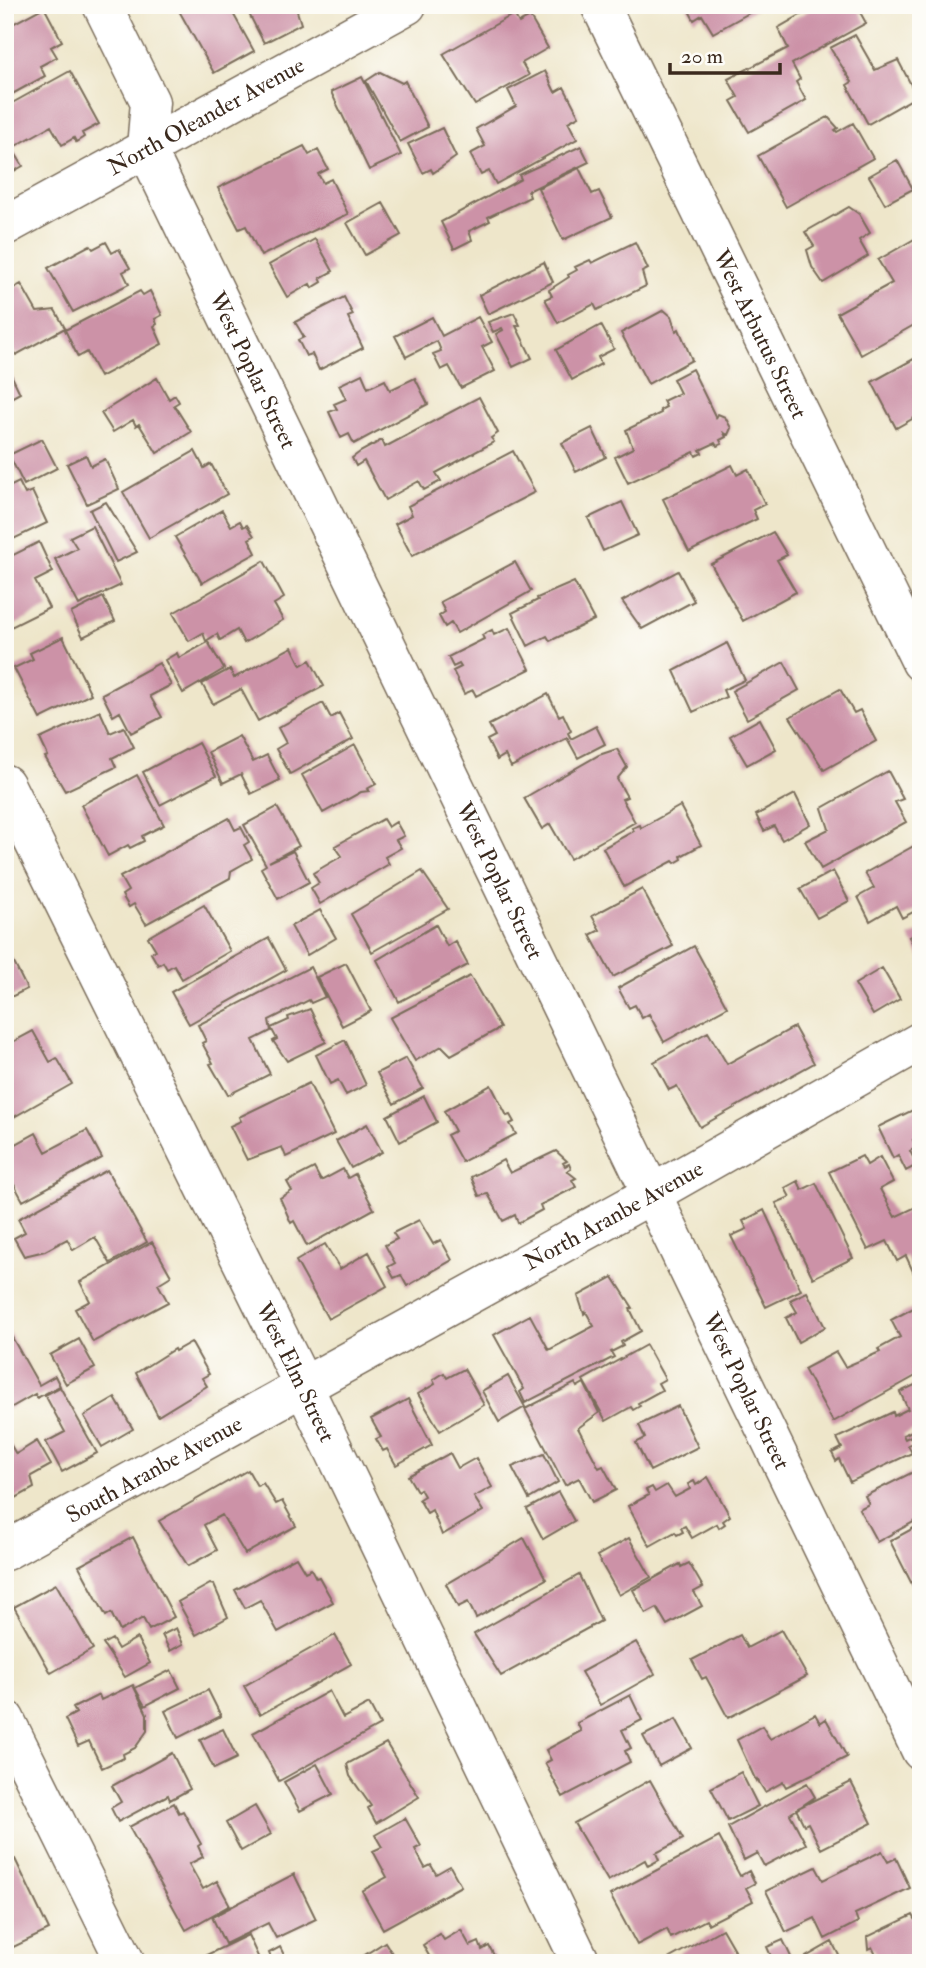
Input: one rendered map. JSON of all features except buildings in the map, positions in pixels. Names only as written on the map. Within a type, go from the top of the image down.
[{"type":"street","points":[[102,5],[150,102],[146,148]]},
{"type":"street","name":"North Oleander Avenue","points":[[5,226],[407,5]]},
{"type":"street","name":"West Arbutus Street","points":[[600,5],[921,662]]},
{"type":"street","name":"West Poplar Street","points":[[146,148],[921,1751]]},
{"type":"street","name":"West Elm Street","points":[[5,784],[303,1385],[581,1963]]},
{"type":"street","name":"North Aranbe Avenue","points":[[303,1385],[650,1195],[921,1041]]},
{"type":"street","name":"South Aranbe Avenue","points":[[5,1551],[303,1385]]},
{"type":"street","points":[[5,1719],[126,1963]]}]
